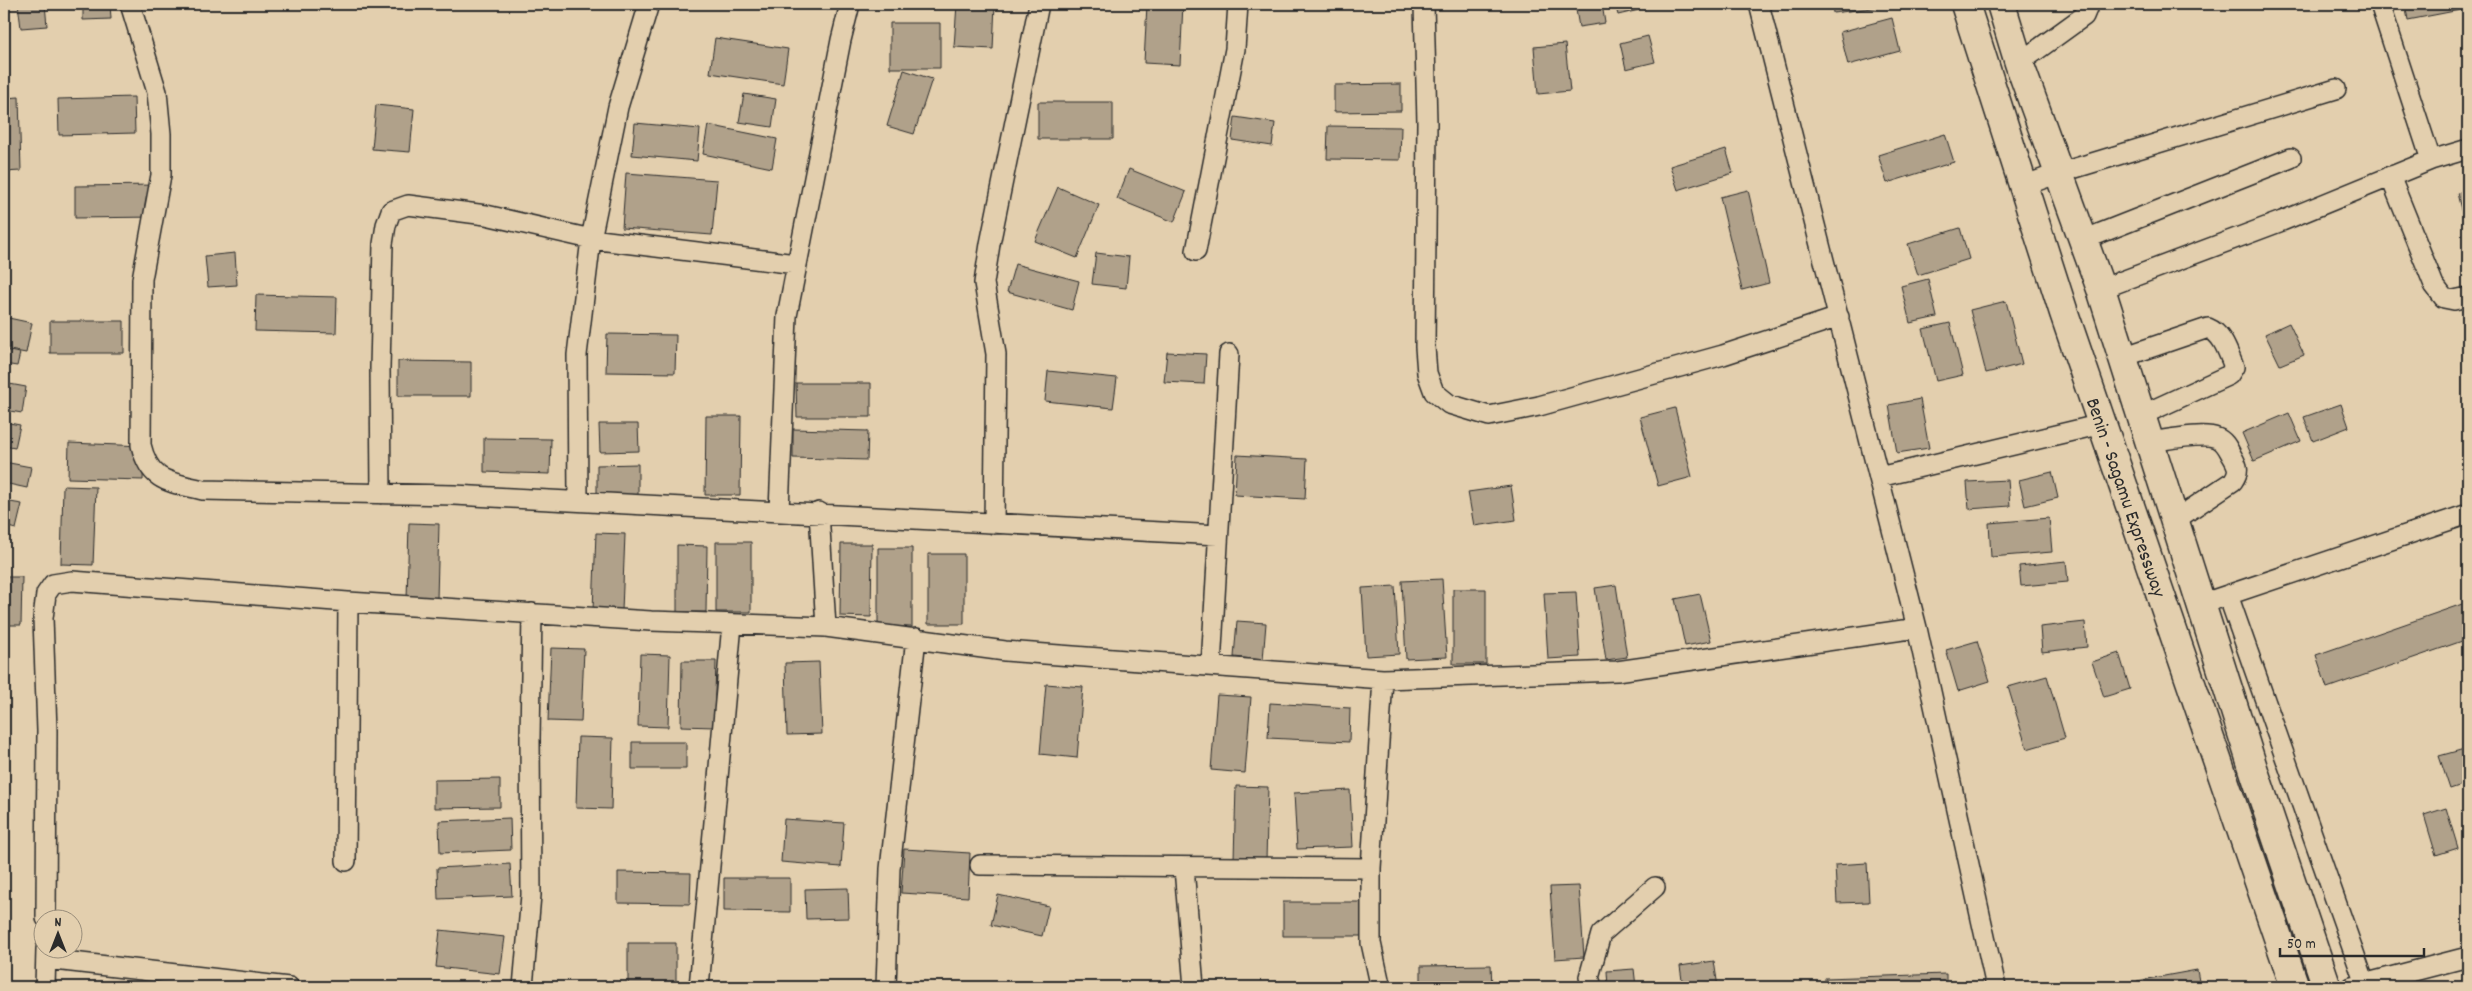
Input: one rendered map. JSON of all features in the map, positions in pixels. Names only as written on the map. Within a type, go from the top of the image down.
[{"type":"highway","name":"Benin - Sagamu Expressway","points":[[1965,4],[2102,424],[2295,987]]},
{"type":"highway","points":[[2001,4],[2019,63],[2101,289],[2255,774],[2327,987]]},
{"type":"street","points":[[130,4],[157,92],[161,134],[161,175],[142,278],[141,446],[144,459],[152,472],[163,481],[203,490],[454,495],[819,512],[994,524],[1218,535]]},
{"type":"street","points":[[578,501],[578,355],[591,239],[618,108],[650,4]]},
{"type":"street","points":[[779,511],[787,316],[850,4]]},
{"type":"street","points":[[994,524],[996,354],[984,283],[990,244],[1039,4]]},
{"type":"street","points":[[1196,251],[1235,49],[1238,4]]},
{"type":"street","points":[[1424,4],[1427,123],[1425,347],[1427,373],[1434,392],[1449,404],[1489,416],[1539,406],[1723,355],[1839,318]]},
{"type":"street","points":[[1760,4],[1916,628],[1996,987]]},
{"type":"street","points":[[2019,63],[2084,16],[2090,4]]},
{"type":"street","points":[[2380,4],[2431,160]]},
{"type":"street","points":[[2023,186],[2058,173],[2336,89]]},
{"type":"street","points":[[2101,289],[2282,220],[2431,160],[2468,148]]},
{"type":"street","points":[[2083,240],[2292,158]]},
{"type":"street","points":[[2390,176],[2434,284],[2444,298],[2454,300],[2468,297]]},
{"type":"street","points":[[381,494],[380,368],[383,244],[386,225],[391,211],[408,205],[486,216],[591,239],[796,264]]},
{"type":"street","points":[[2122,357],[2208,328],[2215,331],[2221,339],[2234,367],[2229,374],[2142,415]]},
{"type":"street","points":[[1211,666],[1229,354]]},
{"type":"street","points":[[1879,478],[2102,424]]},
{"type":"street","points":[[2150,442],[2206,436],[2217,438],[2224,443],[2238,466],[2238,474],[2234,481],[2175,520]]},
{"type":"street","points":[[819,512],[826,627]]},
{"type":"street","points":[[2201,604],[2468,514]]},
{"type":"street","points":[[46,908],[47,731],[43,618],[46,594],[53,584],[72,581],[348,602],[732,624],[826,627],[1005,651],[1383,679],[1617,671],[1916,628]]},
{"type":"street","points":[[2228,595],[2358,986],[2468,958]]},
{"type":"street","points":[[346,860],[348,602]]},
{"type":"street","points":[[523,987],[531,895],[530,738],[532,613]]},
{"type":"street","points":[[699,987],[732,624]]},
{"type":"street","points":[[886,987],[890,869],[916,638]]},
{"type":"street","points":[[1380,984],[1371,943],[1371,868],[1383,679]]},
{"type":"street","points":[[980,865],[1371,868]]},
{"type":"street","points":[[1184,868],[1194,987]]},
{"type":"street","points":[[1592,987],[1589,977],[1600,934],[1655,888]]},
{"type":"street","points":[[46,958],[46,987]]},
{"type":"street","points":[[75,958],[289,987]]},
{"type":"building","points":[[18,4],[45,4],[47,26],[21,28]]},
{"type":"building","points":[[83,4],[110,4],[111,19],[83,20]]},
{"type":"building","points":[[957,4],[995,4],[993,49],[954,47]]},
{"type":"building","points":[[1147,4],[1183,4],[1180,65],[1144,63]]},
{"type":"building","points":[[1575,4],[1602,4],[1605,23],[1579,27]]},
{"type":"building","points":[[1615,4],[1638,4],[1639,10],[1618,15]]},
{"type":"building","points":[[1832,4],[1896,4],[1896,5],[1833,13]]},
{"type":"building","points":[[2405,4],[2459,4],[2460,10],[2408,20]]},
{"type":"building","points":[[1892,18],[1900,51],[1848,65],[1840,32]]},
{"type":"building","points":[[890,23],[940,23],[940,68],[890,68]]},
{"type":"building","points":[[1648,36],[1655,62],[1626,69],[1620,43]]},
{"type":"building","points":[[715,38],[788,49],[783,84],[710,73]]},
{"type":"building","points":[[1565,44],[1570,91],[1538,94],[1534,47]]},
{"type":"building","points":[[904,70],[932,79],[914,134],[887,126]]},
{"type":"building","points":[[1401,84],[1401,111],[1334,112],[1334,85]]},
{"type":"building","points":[[744,94],[776,99],[772,127],[739,122]]},
{"type":"building","points":[[19,97],[21,171],[4,172],[4,98]]},
{"type":"building","points":[[134,97],[135,133],[59,135],[58,99]]},
{"type":"building","points":[[1038,102],[1113,102],[1113,139],[1038,139]]},
{"type":"building","points":[[376,105],[414,109],[410,152],[372,149]]},
{"type":"building","points":[[1235,117],[1275,123],[1272,146],[1232,140]]},
{"type":"building","points":[[635,123],[700,129],[697,161],[632,155]]},
{"type":"building","points":[[708,125],[777,139],[772,168],[703,154]]},
{"type":"building","points":[[1328,126],[1401,127],[1400,160],[1327,159]]},
{"type":"building","points":[[1945,134],[1954,162],[1887,183],[1878,155]]},
{"type":"building","points":[[1726,149],[1733,173],[1678,190],[1670,166]]},
{"type":"building","points":[[1129,169],[1186,192],[1174,222],[1117,199]]},
{"type":"building","points":[[626,173],[717,180],[712,235],[622,228]]},
{"type":"building","points":[[158,185],[158,217],[75,218],[75,186]]},
{"type":"building","points":[[1058,187],[1099,205],[1077,258],[1035,241]]},
{"type":"building","points":[[1748,190],[1769,283],[1742,290],[1720,197]]},
{"type":"building","points":[[2468,190],[2468,217],[2463,218],[2457,193]]},
{"type":"building","points":[[1960,228],[1969,259],[1918,275],[1908,244]]},
{"type":"building","points":[[235,253],[237,285],[208,287],[205,256]]},
{"type":"building","points":[[1096,253],[1129,257],[1126,288],[1092,284]]},
{"type":"building","points":[[1015,264],[1079,281],[1072,310],[1007,292]]},
{"type":"building","points":[[1928,279],[1937,317],[1910,323],[1901,286]]},
{"type":"building","points":[[256,295],[337,297],[336,333],[255,331]]},
{"type":"building","points":[[2006,301],[2022,364],[1986,373],[1970,310]]},
{"type":"building","points":[[4,317],[32,323],[26,353],[4,349]]},
{"type":"building","points":[[50,321],[124,321],[124,353],[50,353]]},
{"type":"building","points":[[1950,323],[1963,375],[1936,381],[1923,329]]},
{"type":"building","points":[[2289,323],[2304,355],[2280,365],[2265,334]]},
{"type":"building","points":[[607,334],[676,335],[675,373],[606,372]]},
{"type":"building","points":[[4,350],[20,353],[17,366],[4,364]]},
{"type":"building","points":[[1167,352],[1206,354],[1204,384],[1164,382]]},
{"type":"building","points":[[398,361],[471,362],[471,396],[398,396]]},
{"type":"building","points":[[1048,371],[1117,378],[1113,408],[1045,401]]},
{"type":"building","points":[[4,383],[26,387],[22,413],[4,410]]},
{"type":"building","points":[[796,383],[871,383],[871,417],[797,417]]},
{"type":"building","points":[[1920,399],[1929,448],[1897,453],[1889,405]]},
{"type":"building","points":[[2341,404],[2349,427],[2313,441],[2304,417]]},
{"type":"building","points":[[1675,408],[1692,477],[1658,486],[1640,417]]},
{"type":"building","points":[[2289,413],[2301,441],[2254,461],[2242,433]]},
{"type":"building","points":[[706,416],[741,416],[740,495],[705,495]]},
{"type":"building","points":[[4,422],[20,425],[15,448],[4,446]]},
{"type":"building","points":[[599,424],[638,424],[639,451],[600,452]]},
{"type":"building","points":[[793,429],[868,431],[867,460],[793,458]]},
{"type":"building","points":[[484,438],[551,439],[550,474],[484,472]]},
{"type":"building","points":[[69,443],[144,446],[143,480],[68,478]]},
{"type":"building","points":[[1237,455],[1307,459],[1305,499],[1235,495]]},
{"type":"building","points":[[4,462],[31,467],[27,488],[4,483]]},
{"type":"building","points":[[638,464],[638,497],[597,498],[597,465]]},
{"type":"building","points":[[2052,472],[2058,498],[2025,506],[2019,480]]},
{"type":"building","points":[[2008,480],[2010,506],[1969,509],[1967,482]]},
{"type":"building","points":[[63,486],[96,487],[93,565],[61,564]]},
{"type":"building","points":[[1511,486],[1516,520],[1474,526],[1468,492]]},
{"type":"building","points":[[4,501],[22,504],[16,529],[4,526]]},
{"type":"building","points":[[2049,518],[2052,552],[1991,557],[1989,523]]},
{"type":"building","points":[[409,523],[439,524],[437,599],[407,599]]},
{"type":"building","points":[[596,533],[625,534],[622,611],[593,610]]},
{"type":"building","points":[[716,542],[751,542],[751,612],[716,612]]},
{"type":"building","points":[[841,544],[872,544],[871,617],[840,616]]},
{"type":"building","points":[[677,545],[707,546],[706,612],[677,612]]},
{"type":"building","points":[[878,548],[912,548],[912,627],[878,627]]},
{"type":"building","points":[[928,554],[964,554],[964,624],[928,624]]},
{"type":"building","points":[[2066,561],[2068,582],[2021,586],[2019,566]]},
{"type":"building","points":[[4,577],[22,577],[21,625],[4,625]]},
{"type":"building","points":[[1442,579],[1447,657],[1406,659],[1402,581]]},
{"type":"building","points":[[1616,585],[1627,657],[1606,660],[1595,588]]},
{"type":"building","points":[[1395,586],[1399,654],[1366,656],[1362,588]]},
{"type":"building","points":[[1453,589],[1486,589],[1486,664],[1453,664]]},
{"type":"building","points":[[1576,592],[1580,657],[1548,659],[1544,593]]},
{"type":"building","points":[[1700,594],[1711,641],[1685,646],[1675,599]]},
{"type":"building","points":[[2468,602],[2468,639],[2327,688],[2316,655]]},
{"type":"building","points":[[1237,621],[1266,623],[1263,660],[1234,657]]},
{"type":"building","points":[[2085,622],[2087,647],[2042,652],[2040,627]]},
{"type":"building","points":[[1977,641],[1990,681],[1958,691],[1946,650]]},
{"type":"building","points":[[551,648],[584,649],[581,722],[548,721]]},
{"type":"building","points":[[2119,653],[2130,689],[2104,697],[2092,662]]},
{"type":"building","points":[[640,654],[670,655],[668,727],[638,726]]},
{"type":"building","points":[[682,661],[716,661],[714,727],[681,726]]},
{"type":"building","points":[[819,662],[822,734],[787,735],[785,663]]},
{"type":"building","points":[[2047,676],[2065,738],[2027,749],[2008,687]]},
{"type":"building","points":[[1046,684],[1083,687],[1077,758],[1040,754]]},
{"type":"building","points":[[1217,695],[1251,697],[1245,773],[1211,770]]},
{"type":"building","points":[[1270,703],[1350,708],[1349,742],[1268,738]]},
{"type":"building","points":[[578,737],[613,738],[611,809],[576,808]]},
{"type":"building","points":[[632,742],[686,742],[686,769],[632,769]]},
{"type":"building","points":[[2468,748],[2468,783],[2450,789],[2439,756]]},
{"type":"building","points":[[500,779],[500,807],[434,808],[434,780]]},
{"type":"building","points":[[1236,786],[1268,787],[1266,860],[1234,859]]},
{"type":"building","points":[[1350,790],[1353,847],[1297,849],[1294,793]]},
{"type":"building","points":[[2446,808],[2458,848],[2436,855],[2424,815]]},
{"type":"building","points":[[510,818],[511,850],[440,853],[439,821]]},
{"type":"building","points":[[784,819],[844,823],[841,867],[781,862]]},
{"type":"building","points":[[904,849],[970,853],[968,897],[901,893]]},
{"type":"building","points":[[1867,863],[1869,902],[1837,903],[1835,865]]},
{"type":"building","points":[[510,864],[512,896],[438,899],[437,868]]},
{"type":"building","points":[[618,872],[691,873],[690,904],[618,903]]},
{"type":"building","points":[[724,878],[790,878],[790,912],[724,911]]},
{"type":"building","points":[[1579,886],[1584,957],[1555,959],[1550,887]]},
{"type":"building","points":[[848,888],[849,918],[806,919],[805,889]]},
{"type":"building","points":[[998,895],[1049,906],[1042,936],[991,925]]},
{"type":"building","points":[[1283,902],[1361,902],[1361,936],[1283,936]]},
{"type":"building","points":[[440,930],[505,937],[500,974],[436,967]]},
{"type":"building","points":[[628,943],[676,943],[676,985],[628,985]]},
{"type":"building","points":[[1714,961],[1718,987],[1683,987],[1680,966]]},
{"type":"building","points":[[1491,965],[1492,987],[1421,987],[1421,966]]},
{"type":"building","points":[[1634,969],[1636,987],[1608,987],[1607,971]]},
{"type":"building","points":[[2197,970],[2200,987],[2138,987],[2137,981]]},
{"type":"building","points":[[1946,974],[1946,987],[1825,987],[1825,978]]},
{"type":"building","points":[[1154,983],[1154,987],[1124,987],[1124,984]]}]
